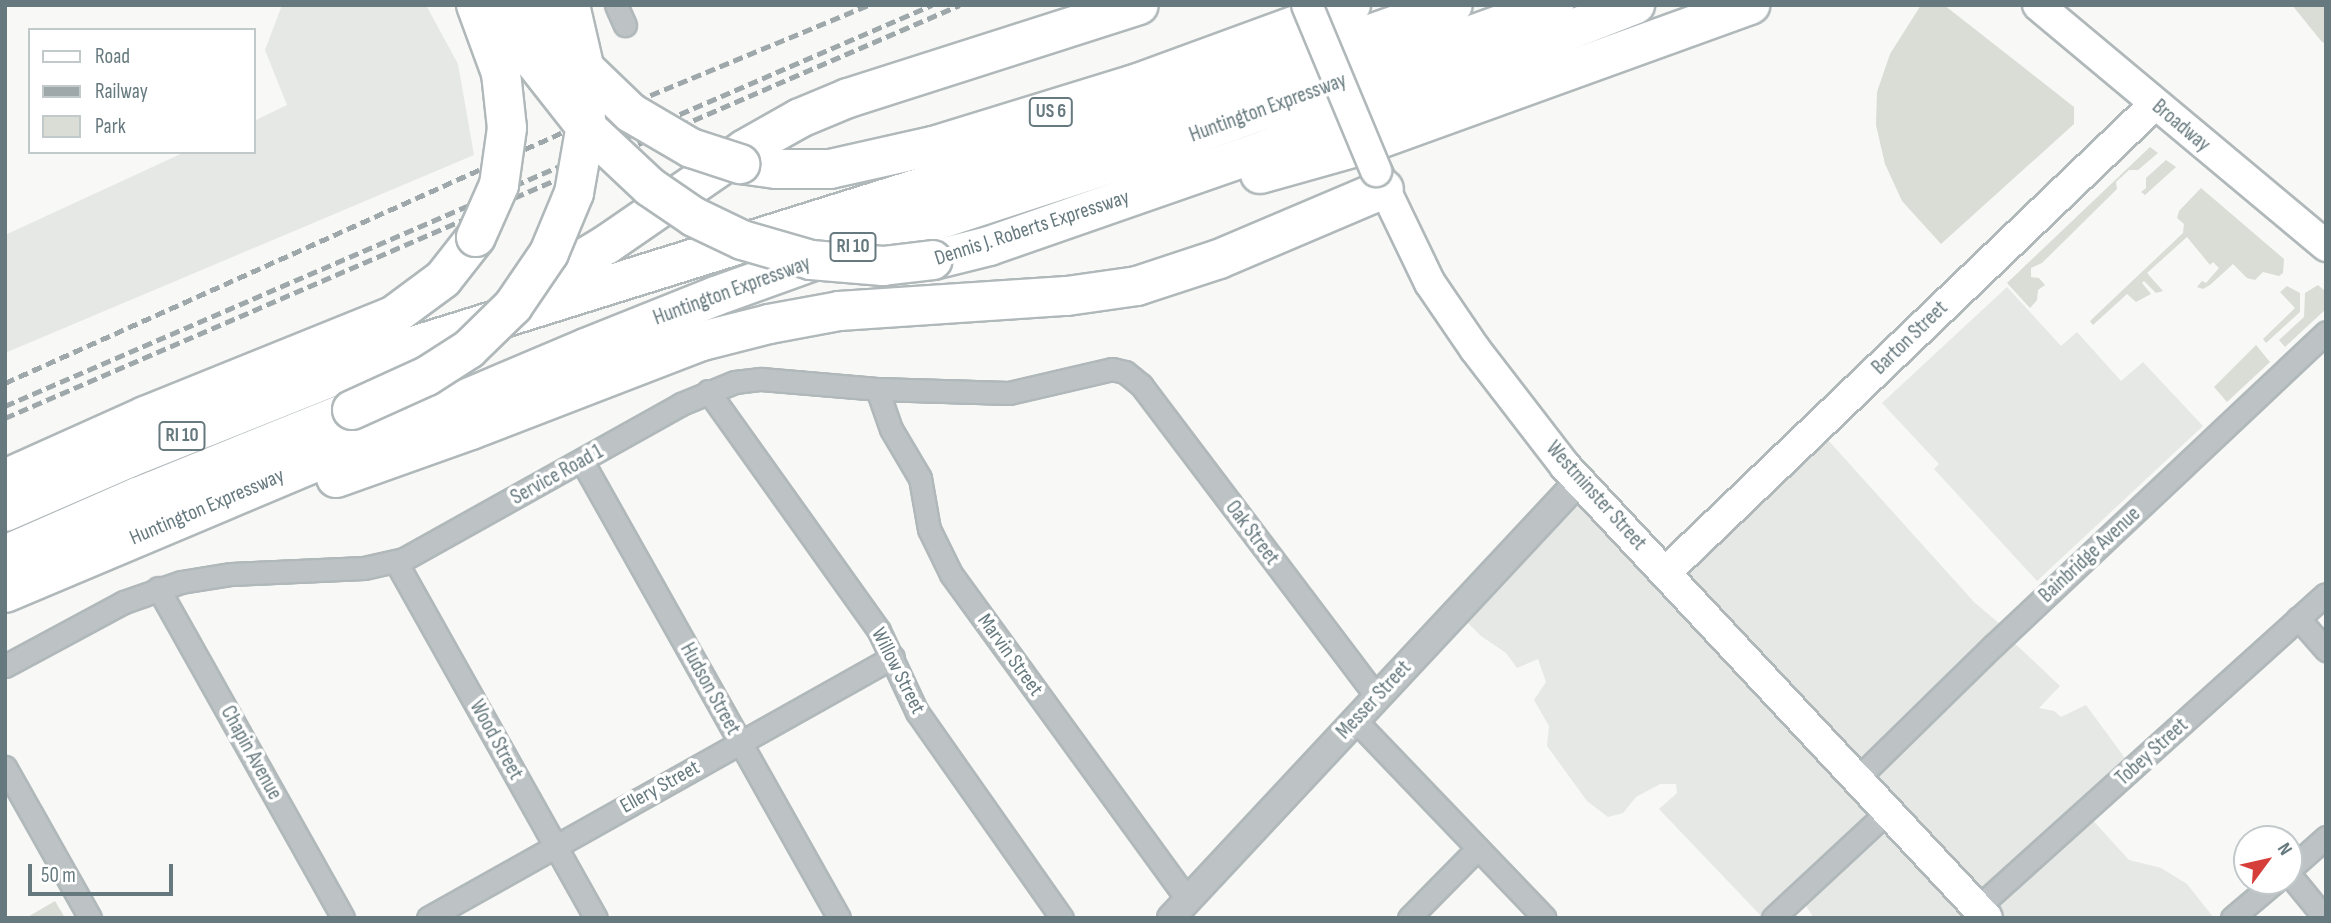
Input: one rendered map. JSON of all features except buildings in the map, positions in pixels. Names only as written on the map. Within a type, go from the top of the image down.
[{"type":"highway","points":[[5,479],[154,412],[393,316],[443,279],[476,237],[499,185],[507,128],[501,73],[476,5]]},
{"type":"highway","name":"Dennis J. Roberts Expressway","points":[[499,5],[530,56],[585,126],[650,187],[694,216],[742,240],[811,260],[866,266],[933,260],[980,249],[1293,140],[1635,5]]},
{"type":"highway","name":"US 6","points":[[540,5],[592,78],[631,113],[683,145],[740,164],[776,169],[830,169],[933,146],[1135,84],[1351,5]]},
{"type":"highway","points":[[5,555],[137,497],[352,410],[427,376],[469,349],[513,306],[553,246],[574,193],[586,125],[585,70],[570,5]]},
{"type":"highway","points":[[460,330],[606,245],[745,149],[800,118],[859,94],[1139,5]]},
{"type":"highway","name":"Huntington Expressway","points":[[5,512],[347,369],[460,330],[1073,141],[1452,5]]},
{"type":"highway","name":"Huntington Expressway","points":[[5,593],[716,296],[853,247],[1144,153],[1554,5]]},
{"type":"highway","points":[[1147,191],[1267,173],[1335,154],[1750,5]]},
{"type":"highway","points":[[165,524],[250,506],[404,455],[702,341],[769,324],[839,311],[1067,296],[1138,286],[1209,263],[1380,180]]},
{"type":"main road","name":"Westminster Street","points":[[1307,5],[1380,180],[1418,263],[1441,300],[1578,482],[1666,572],[1886,813],[1982,913]]},
{"type":"main road","name":"Broadway","points":[[2038,5],[2326,246]]},
{"type":"main road","name":"Barton Street","points":[[1666,572],[2155,104]]},
{"type":"street","name":"Bainbridge Avenue","points":[[1856,780],[1994,645],[2326,332]]},
{"type":"street","name":"Service Road 1","points":[[5,666],[124,602],[158,588],[217,575],[364,568],[396,562],[425,550],[708,391],[735,382],[761,379],[877,388],[1009,393],[1106,370],[1125,372]]},
{"type":"street","name":"Oak Street","points":[[1125,372],[1141,385],[1377,697]]},
{"type":"street","name":"Marvin Street","points":[[877,388],[891,429],[920,478],[929,529],[950,574],[1179,909]]},
{"type":"street","name":"Willow Street","points":[[708,391],[879,631],[917,712],[1062,918]]},
{"type":"street","name":"Hudson Street","points":[[582,461],[839,918]]},
{"type":"street","name":"Messer Street","points":[[1179,909],[1578,482]]},
{"type":"street","name":"Wood Street","points":[[396,562],[596,918]]},
{"type":"street","name":"Chapin Avenue","points":[[158,588],[344,918]]},
{"type":"street","name":"Tobey Street","points":[[1982,913],[2326,594]]},
{"type":"street","points":[[2298,618],[2326,650]]},
{"type":"street","name":"Ellery Street","points":[[428,918],[893,657]]},
{"type":"street","points":[[1355,720],[1545,918]]},
{"type":"street","points":[[5,767],[90,918]]},
{"type":"street","points":[[1773,918],[1886,813]]},
{"type":"street","points":[[2303,859],[2326,838]]},
{"type":"street","points":[[1409,918],[1478,848]]},
{"type":"street","points":[[2303,890],[2325,918]]},
{"type":"street","points":[[2232,918],[2259,895]]},
{"type":"shaded area","points":[[282,5],[426,5],[458,64],[474,155],[5,353],[5,235],[181,154],[256,154],[256,120],[287,105],[265,50]]},
{"type":"shaded area","points":[[2007,287],[2061,346],[2077,332],[2121,381],[2143,362],[2203,426],[2037,581],[1934,469],[1939,464],[1882,403]]},
{"type":"shaded area","points":[[1819,430],[1974,602],[2007,630],[2008,637],[2060,686],[2039,708],[2054,711],[2061,717],[2086,705],[2133,769],[2088,815],[2129,860],[2161,868],[2187,884],[2214,918],[1814,918],[1802,900],[1763,918],[1659,809],[1677,793],[1676,784],[1660,784],[1636,797],[1623,813],[1608,817],[1587,801],[1547,746],[1549,726],[1534,700],[1546,682],[1538,659],[1517,668],[1506,653],[1481,636],[1459,614],[1575,489],[1659,575]]},
{"type":"green space","points":[[1921,5],[1944,5],[2074,107],[2074,124],[1941,244],[1902,201],[1885,164],[1876,125],[1877,92],[1890,54]]},
{"type":"green space","points":[[2292,5],[2326,5],[2326,44],[2322,42]]},
{"type":"green space","points":[[2150,147],[2158,153],[2138,170],[2129,170],[2116,182],[2117,189],[2042,263],[2031,268],[2031,277],[2039,278],[2045,285],[2038,290],[2037,300],[2030,308],[2007,283]]},
{"type":"green space","points":[[2166,160],[2176,167],[2145,195],[2141,192],[2146,188],[2146,178]]},
{"type":"green space","points":[[2201,188],[2284,259],[2283,273],[2279,276],[2263,272],[2255,280],[2247,278],[2233,264],[2210,285],[2203,289],[2197,287],[2202,281],[2206,283],[2219,268],[2213,262],[2210,265],[2187,237],[2147,273],[2163,291],[2156,293],[2144,281],[2142,283],[2151,294],[2136,302],[2127,294],[2093,325],[2090,321],[2183,233],[2184,224],[2177,218],[2179,211]]},
{"type":"green space","points":[[2318,285],[2326,292],[2326,309],[2285,347],[2279,340],[2304,317],[2305,293]]},
{"type":"green space","points":[[2287,286],[2300,293],[2300,312],[2266,343],[2263,339],[2295,308],[2280,292]]},
{"type":"green space","points":[[2256,345],[2270,362],[2227,402],[2214,387]]},
{"type":"green space","points":[[55,901],[65,918],[26,918]]},
{"type":"railway","points":[[5,383],[581,124],[869,5]]},
{"type":"railway","points":[[5,406],[932,5]]},
{"type":"railway","points":[[5,418],[960,5]]}]
